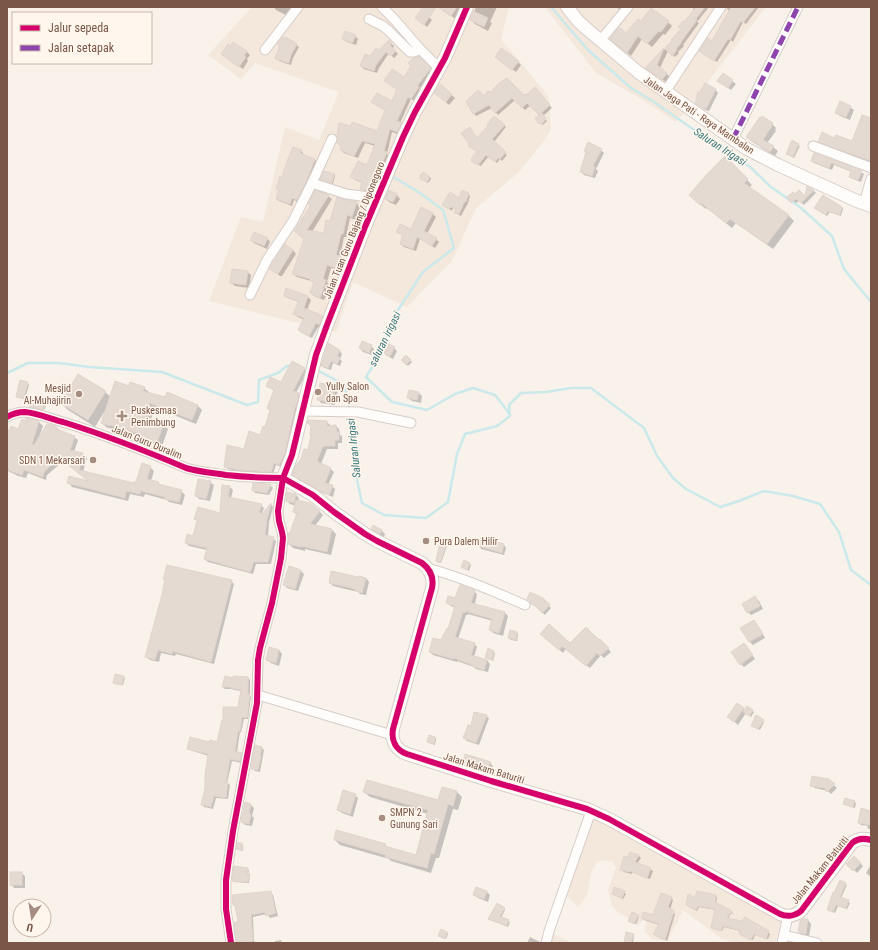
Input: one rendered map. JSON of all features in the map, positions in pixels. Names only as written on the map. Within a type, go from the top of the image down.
[{"type":"street","points":[[265,50],[298,7]]},
{"type":"street","points":[[382,7],[439,68]]},
{"type":"street","name":"Jalan Tuan Guru Bajang / Diponegoro","points":[[284,474],[292,455],[316,355],[329,318],[403,137],[449,50],[467,7]]},
{"type":"street","name":"Jalan Jaga Pati - Raya Mambalan","points":[[568,7],[578,21],[638,72],[747,149],[778,166],[857,201],[868,204]]},
{"type":"street","points":[[600,41],[628,7]]},
{"type":"street","points":[[665,92],[721,7]]},
{"type":"street","points":[[733,139],[798,7]]},
{"type":"street","points":[[369,20],[383,26],[410,52],[420,49]]},
{"type":"street","points":[[250,295],[267,260],[293,221],[332,139]]},
{"type":"street","points":[[813,146],[871,168]]},
{"type":"street","points":[[868,204],[871,180]]},
{"type":"street","points":[[312,183],[346,194],[378,198]]},
{"type":"street","points":[[303,411],[358,412],[411,423]]},
{"type":"street","name":"Jalan Guru Duralim","points":[[7,417],[26,412],[84,428],[194,471],[256,478],[284,474]]},
{"type":"street","points":[[231,943],[226,909],[226,880],[233,831],[258,695],[258,660],[260,648],[272,603],[282,548],[282,532],[278,511],[284,474],[365,534],[419,561],[428,568],[482,586],[525,605]]},
{"type":"street","points":[[258,695],[392,735],[432,588],[432,577],[428,568]]},
{"type":"street","name":"Jalan Makam Baturiti","points":[[392,735],[396,746],[400,751],[407,754],[491,781],[591,810],[780,914],[788,916],[796,914],[801,910],[852,843],[860,839],[871,840]]},
{"type":"street","points":[[546,943],[591,810]]},
{"type":"street","points":[[788,916],[783,939],[817,943]]},
{"type":"shaded area","points":[[252,7],[509,7],[501,39],[549,97],[551,130],[519,172],[476,208],[452,261],[407,307],[353,282],[336,332],[209,301],[241,217],[263,222],[285,127],[319,140],[339,92],[255,63],[241,79],[208,55]]},
{"type":"shaded area","points":[[545,7],[766,7],[676,122],[645,101],[596,73]]},
{"type":"shaded area","points":[[585,811],[783,913],[776,941],[770,943],[736,943],[722,939],[683,910],[668,940],[653,940],[645,932],[646,918],[637,926],[632,920],[619,913],[612,906],[608,890],[616,868],[612,861],[597,861],[591,873],[587,895],[578,907],[566,895],[562,888]]},
{"type":"shaded area","points":[[545,930],[568,941],[569,943],[541,943]]},
{"type":"building","points":[[423,7],[436,7],[424,25],[415,18]]},
{"type":"building","points":[[438,7],[457,7],[451,16]]},
{"type":"building","points":[[696,7],[705,7],[672,56],[666,50],[666,47],[681,29],[678,27]]},
{"type":"building","points":[[731,7],[755,7],[743,23],[741,21],[730,40],[728,39],[714,61],[699,51],[708,38],[712,41]]},
{"type":"building","points":[[651,8],[669,21],[661,32],[659,31],[647,44],[638,36],[627,53],[610,39],[619,27],[626,33],[638,19],[641,21]]},
{"type":"building","points":[[473,11],[488,18],[484,27],[470,20]]},
{"type":"building","points":[[345,31],[356,35],[352,43],[342,39]]},
{"type":"building","points":[[283,37],[286,37],[297,44],[291,55],[289,63],[275,59],[280,45],[277,44]]},
{"type":"building","points":[[389,40],[392,43],[390,45],[396,51],[391,56],[386,52],[376,65],[374,71],[360,66],[365,54],[370,56],[376,48],[379,50]]},
{"type":"building","points":[[233,42],[247,51],[244,56],[246,57],[239,67],[221,54],[228,44],[230,46]]},
{"type":"building","points":[[501,48],[519,61],[512,70],[495,57]]},
{"type":"building","points":[[664,48],[657,65],[667,73],[662,80],[645,68]]},
{"type":"building","points":[[419,56],[431,68],[417,86],[419,87],[411,99],[408,97],[397,121],[402,123],[397,132],[390,129],[384,151],[387,152],[382,164],[378,162],[370,185],[373,186],[371,191],[360,189],[362,182],[350,177],[358,161],[367,165],[375,144],[362,141],[354,156],[340,150],[341,146],[337,143],[339,123],[351,126],[352,122],[377,131],[385,110],[371,102],[377,93],[392,101],[397,89],[384,81],[392,69],[404,77],[411,66],[408,63],[413,58]]},
{"type":"building","points":[[723,73],[733,80],[728,88],[717,81]]},
{"type":"building","points":[[507,78],[524,95],[535,87],[550,105],[539,115],[527,103],[522,108],[512,98],[495,113],[489,105],[473,114],[466,101],[478,90],[484,96],[488,91],[491,92],[498,84]]},
{"type":"building","points":[[705,83],[716,89],[706,109],[695,103],[698,92],[700,92]]},
{"type":"building","points":[[440,84],[452,94],[446,102],[434,93]]},
{"type":"building","points":[[840,101],[851,106],[846,117],[835,113]]},
{"type":"building","points":[[542,113],[546,119],[542,124],[539,124],[535,118]]},
{"type":"building","points":[[862,115],[871,118],[871,161],[818,142],[822,132],[834,138],[836,135],[852,141]]},
{"type":"building","points":[[494,116],[505,125],[492,139],[506,152],[495,162],[486,155],[478,165],[471,161],[477,151],[468,146],[469,144],[461,133],[470,127],[477,138],[488,126],[487,125]]},
{"type":"building","points":[[762,116],[773,123],[763,140],[774,146],[770,152],[746,137]]},
{"type":"building","points":[[792,140],[799,144],[793,157],[786,154]]},
{"type":"building","points":[[588,142],[602,149],[593,166],[595,167],[592,176],[580,172],[586,152],[584,151]]},
{"type":"building","points":[[293,147],[302,150],[300,153],[315,159],[297,200],[292,198],[290,204],[276,199],[279,190],[276,189]]},
{"type":"building","points":[[814,153],[862,171],[858,180],[849,177],[851,171],[831,163],[829,168],[811,161]]},
{"type":"building","points":[[725,156],[748,179],[744,183],[789,215],[767,244],[730,219],[726,223],[701,203],[700,205],[689,195]]},
{"type":"building","points":[[324,171],[334,174],[332,183],[320,179]]},
{"type":"building","points":[[423,172],[430,177],[427,182],[420,179]]},
{"type":"building","points":[[807,186],[814,190],[801,203],[796,199],[791,203],[787,197],[793,192],[795,194],[799,190],[805,196]]},
{"type":"building","points":[[315,190],[329,195],[307,230],[324,233],[326,220],[330,221],[337,197],[357,202],[352,217],[347,215],[343,234],[341,234],[336,255],[342,256],[338,269],[327,265],[323,279],[326,280],[320,298],[310,293],[314,282],[310,281],[310,279],[292,274],[304,239],[302,238],[303,235],[301,237],[294,231],[311,205],[308,204]]},
{"type":"building","points":[[389,190],[397,194],[393,202],[385,199]]},
{"type":"building","points":[[462,190],[469,193],[459,214],[454,213],[456,209],[451,207],[449,209],[442,205],[450,192],[459,198]]},
{"type":"building","points":[[823,195],[842,207],[840,215],[828,211],[826,215],[814,208]]},
{"type":"building","points":[[421,207],[433,213],[424,231],[437,238],[432,246],[417,237],[413,249],[400,244],[403,235],[396,232],[400,224],[411,229]]},
{"type":"building","points":[[254,232],[268,238],[264,246],[250,240]]},
{"type":"building","points":[[285,244],[293,250],[278,274],[269,269]]},
{"type":"building","points":[[232,269],[248,271],[246,285],[230,283]]},
{"type":"building","points":[[286,288],[308,296],[304,308],[323,316],[319,325],[316,323],[309,336],[298,330],[304,318],[293,314],[299,301],[284,296]]},
{"type":"building","points":[[362,341],[372,345],[369,353],[359,348]]},
{"type":"building","points":[[328,343],[340,350],[337,356],[340,358],[337,364],[331,361],[328,368],[321,366]]},
{"type":"building","points":[[387,343],[395,347],[390,356],[382,352]]},
{"type":"building","points":[[406,355],[411,360],[406,365],[401,360]]},
{"type":"building","points":[[292,361],[305,368],[293,391],[299,393],[285,453],[279,465],[274,463],[271,472],[238,470],[224,467],[227,445],[244,449],[249,431],[260,435],[263,426],[265,427],[270,410],[267,408],[274,390],[266,386],[270,377],[281,382]]},
{"type":"building","points":[[78,374],[106,391],[88,420],[60,403]]},
{"type":"building","points":[[20,380],[28,382],[24,398],[16,397]]},
{"type":"building","points":[[115,381],[129,386],[130,382],[145,387],[143,391],[165,397],[167,392],[198,405],[192,420],[150,403],[146,417],[164,423],[157,443],[140,436],[141,434],[101,423]]},
{"type":"building","points":[[320,383],[335,386],[332,402],[317,400]]},
{"type":"building","points":[[409,390],[419,392],[417,400],[407,398]]},
{"type":"building","points":[[30,400],[45,404],[43,410],[29,406]]},
{"type":"building","points":[[26,418],[39,421],[32,444],[34,445],[47,424],[56,426],[56,429],[75,436],[70,450],[83,453],[79,470],[134,483],[135,481],[136,482],[142,463],[151,466],[147,479],[159,482],[158,484],[182,490],[179,502],[164,499],[165,497],[141,491],[140,494],[126,491],[125,498],[67,483],[69,476],[88,481],[57,456],[56,460],[44,472],[43,477],[24,470],[22,475],[7,469],[7,434],[11,426],[18,429],[22,419],[25,421]]},
{"type":"building","points":[[308,420],[327,421],[327,426],[336,425],[337,432],[339,432],[339,440],[335,440],[335,446],[323,446],[317,461],[331,468],[325,483],[333,485],[329,495],[292,475],[295,467],[301,459],[304,449],[308,450],[311,425],[307,423]]},
{"type":"building","points":[[198,479],[211,481],[206,499],[195,496]]},
{"type":"building","points":[[253,483],[271,484],[267,493],[252,491]]},
{"type":"building","points":[[222,485],[230,486],[228,497],[262,504],[259,512],[262,514],[271,503],[265,535],[274,537],[268,562],[253,562],[250,572],[204,559],[207,548],[185,543],[187,534],[193,536],[197,520],[194,519],[198,507],[220,513]]},
{"type":"building","points":[[287,492],[296,494],[294,503],[286,501]]},
{"type":"building","points":[[296,500],[310,503],[320,511],[310,524],[332,529],[327,552],[288,544],[288,533],[290,533],[297,513],[293,512]]},
{"type":"building","points":[[373,525],[382,530],[380,534],[371,529]]},
{"type":"building","points":[[480,538],[504,544],[502,553],[478,546]]},
{"type":"building","points":[[440,542],[447,543],[440,563],[436,561]]},
{"type":"building","points":[[464,560],[470,563],[467,570],[461,567]]},
{"type":"building","points":[[167,565],[232,580],[211,662],[172,651],[172,654],[158,650],[155,660],[145,657],[162,595],[165,579],[163,579]]},
{"type":"building","points":[[289,566],[301,570],[295,589],[283,585]]},
{"type":"building","points":[[331,571],[366,578],[362,593],[355,591],[355,589],[329,583]]},
{"type":"building","points":[[460,585],[475,590],[471,603],[505,612],[499,633],[489,630],[492,619],[465,611],[465,613],[463,612],[455,637],[475,643],[471,655],[487,660],[484,670],[454,658],[453,659],[429,652],[433,638],[441,640],[447,628],[448,629],[455,606],[446,603],[448,596],[455,598]]},
{"type":"building","points":[[530,592],[543,598],[550,605],[542,613],[527,599]]},
{"type":"building","points":[[755,596],[760,606],[747,613],[742,604]]},
{"type":"building","points":[[754,620],[763,634],[749,642],[740,628]]},
{"type":"building","points":[[549,624],[570,643],[586,627],[609,648],[600,656],[597,653],[586,666],[562,646],[559,650],[540,634]]},
{"type":"building","points":[[510,630],[517,632],[516,640],[508,638]]},
{"type":"building","points":[[744,643],[753,655],[740,665],[731,652]]},
{"type":"building","points":[[269,647],[279,650],[276,663],[266,660]]},
{"type":"building","points":[[488,648],[494,651],[492,660],[485,658]]},
{"type":"building","points":[[115,674],[124,676],[122,685],[113,683]]},
{"type":"building","points":[[225,676],[233,678],[233,676],[248,677],[248,694],[250,694],[247,718],[242,717],[235,751],[242,753],[240,761],[230,759],[226,782],[228,782],[226,798],[214,796],[211,807],[201,805],[205,789],[208,754],[187,749],[190,737],[209,742],[210,740],[217,742],[222,720],[223,721],[223,707],[238,707],[241,690],[231,687],[222,687]]},
{"type":"building","points":[[737,703],[744,708],[734,722],[727,717]]},
{"type":"building","points":[[747,706],[753,710],[749,716],[743,712]]},
{"type":"building","points":[[474,712],[487,715],[476,743],[463,738],[468,725],[471,726]]},
{"type":"building","points":[[756,715],[764,720],[758,729],[751,726]]},
{"type":"building","points":[[429,735],[435,737],[434,744],[427,742]]},
{"type":"building","points":[[255,745],[262,747],[258,770],[251,769]]},
{"type":"building","points":[[465,754],[491,762],[486,770],[482,767],[481,769],[462,764]]},
{"type":"building","points":[[812,776],[829,779],[835,784],[827,792],[824,788],[810,786]]},
{"type":"building","points":[[367,780],[438,800],[442,787],[457,791],[453,806],[448,804],[434,854],[431,853],[427,868],[385,857],[386,855],[334,840],[336,830],[386,844],[385,846],[416,855],[428,810],[363,792]]},
{"type":"building","points":[[343,790],[356,794],[350,814],[337,810]]},
{"type":"building","points":[[845,798],[855,801],[853,807],[843,804]]},
{"type":"building","points":[[245,802],[251,804],[249,824],[241,822]]},
{"type":"building","points":[[861,808],[871,811],[870,825],[858,823]]},
{"type":"building","points":[[237,843],[242,843],[242,850],[236,849]]},
{"type":"building","points":[[630,852],[639,855],[635,862],[651,868],[647,878],[630,871],[620,870],[624,856],[628,857]]},
{"type":"building","points":[[854,856],[861,863],[853,871],[846,864]]},
{"type":"building","points":[[234,866],[248,868],[247,873],[250,874],[248,882],[232,881]]},
{"type":"building","points":[[10,872],[22,872],[22,885],[10,885]]},
{"type":"building","points":[[840,880],[846,883],[840,897],[849,900],[846,908],[836,905],[833,912],[827,910],[833,892],[834,893]]},
{"type":"building","points":[[476,887],[487,891],[484,899],[473,895]]},
{"type":"building","points":[[614,887],[625,891],[622,898],[612,894]]},
{"type":"building","points":[[271,891],[276,913],[266,916],[265,912],[251,915],[253,941],[237,943],[234,922],[238,922],[232,895]]},
{"type":"building","points":[[697,891],[716,895],[715,902],[732,911],[727,918],[742,921],[745,917],[769,931],[766,939],[754,934],[751,940],[739,934],[740,930],[723,926],[721,931],[711,928],[715,909],[698,906],[696,910],[686,905],[688,894],[695,898]]},
{"type":"building","points":[[661,893],[672,897],[668,907],[674,911],[665,940],[653,934],[659,924],[641,918],[643,912],[653,915]]},
{"type":"building","points":[[497,903],[505,908],[500,916],[509,920],[507,926],[488,919]]},
{"type":"building","points":[[632,912],[639,915],[634,924],[628,921]]},
{"type":"building","points":[[803,919],[808,919],[806,934],[798,932],[800,921]]},
{"type":"building","points":[[441,929],[447,932],[445,939],[438,936]]},
{"type":"building","points":[[626,932],[634,934],[631,943],[624,943]]},
{"type":"waterway","name":"Saluran Irigasi","points":[[551,7],[588,50],[631,88],[750,167],[771,187],[800,207],[832,236],[844,269],[871,302]]},
{"type":"waterway","name":"saluran irigasi","points":[[390,175],[420,193],[443,210],[454,248],[423,272],[394,316],[385,342],[366,377],[392,402],[427,410],[455,394],[473,388],[495,395],[510,415]]},
{"type":"waterway","name":"Saluran Irigasi","points":[[7,373],[28,363],[59,363],[89,367],[162,372],[247,405],[258,402],[259,380],[278,373],[287,366],[292,366]]},
{"type":"waterway","name":"Saluran Irigasi","points":[[317,370],[343,384],[349,404],[355,444],[355,471],[362,503],[384,515],[426,518],[448,502],[457,454],[465,434],[497,426],[510,416],[509,405],[521,393],[546,392],[571,388],[591,388],[644,428],[657,456],[673,478],[686,489],[720,507],[764,491],[793,496],[820,504],[839,532],[851,570],[871,585]]},
{"type":"marked path","points":[[733,139],[798,7]]},
{"type":"cycle path","points":[[467,7],[445,58],[403,137],[365,227],[316,355],[292,455],[283,478],[313,495],[365,534],[422,563],[431,574],[432,588],[393,729],[395,744],[400,750],[407,754],[491,781],[587,809],[609,819],[785,916],[791,916],[801,911],[852,843],[861,839],[871,840]]},
{"type":"cycle path","points":[[7,417],[23,412],[39,415],[94,432],[141,449],[186,468],[233,476],[283,478],[278,511],[283,538],[281,558],[272,603],[260,648],[258,660],[257,703],[233,831],[226,880],[226,909],[231,943]]},
{"type":"place","name":"Yully Salon dan Spa","points":[[318,392]]},
{"type":"place","name":"Mesjid Al-Muhajirin","points":[[79,394]]},
{"type":"place","name":"Puskesmas Penimbung","points":[[122,416]]},
{"type":"place","name":"SDN 1 Mekarsari","points":[[93,460]]},
{"type":"place","name":"Pura Dalem Hilir","points":[[426,541]]},
{"type":"place","name":"SMPN 2 Gunung Sari","points":[[382,818]]}]
